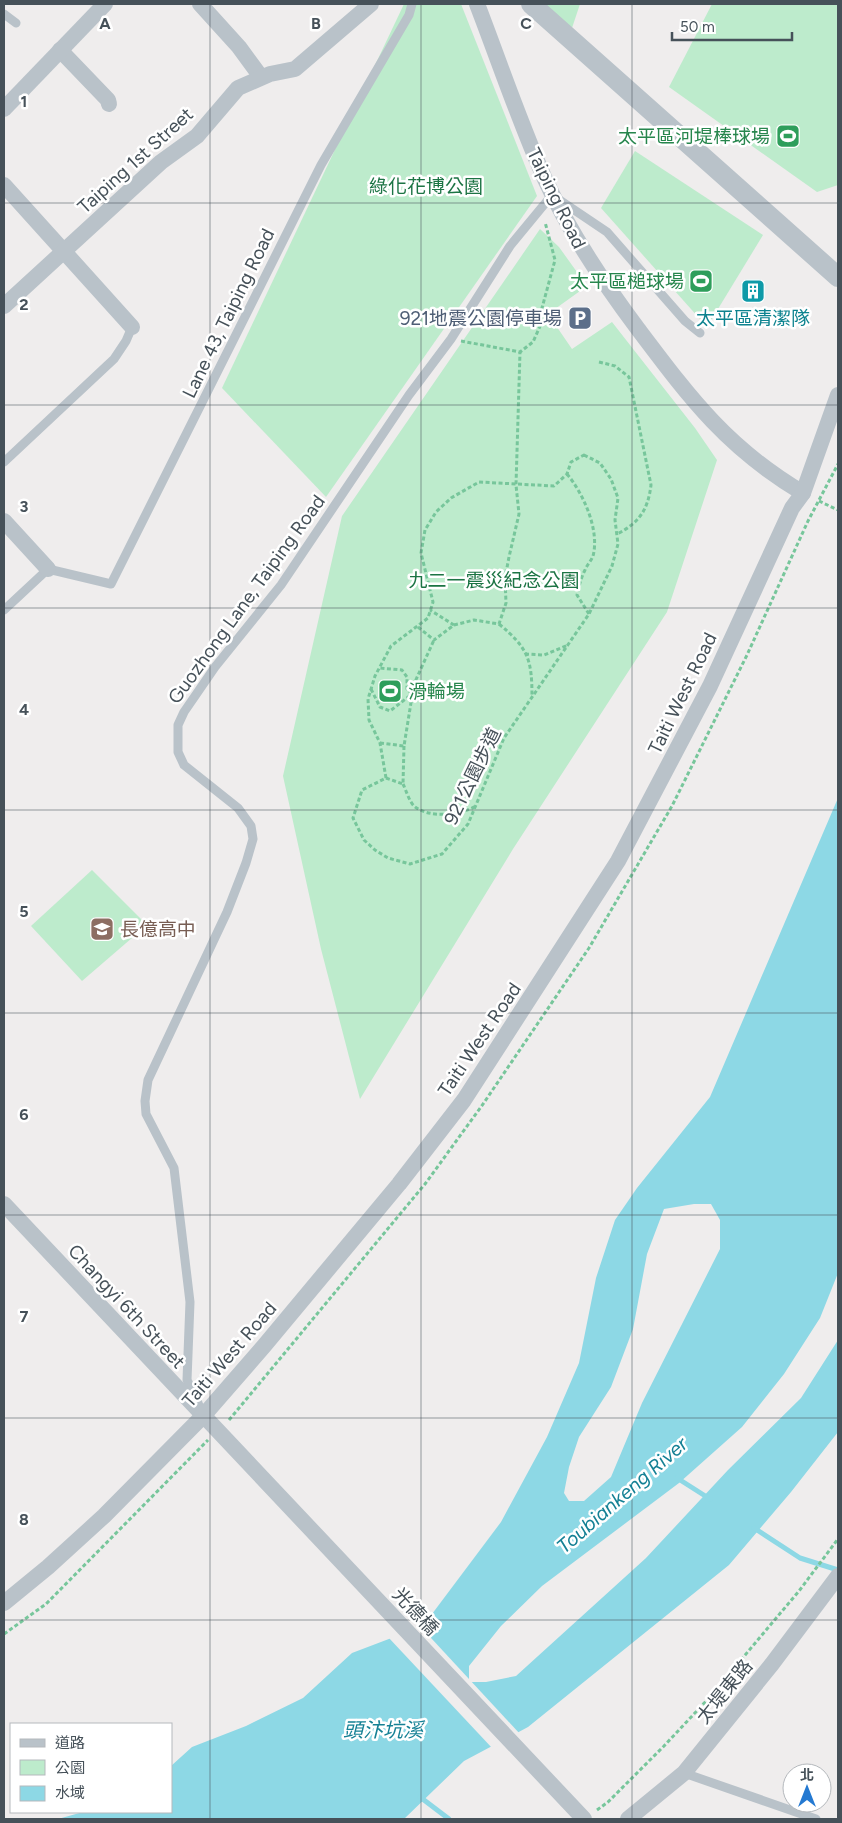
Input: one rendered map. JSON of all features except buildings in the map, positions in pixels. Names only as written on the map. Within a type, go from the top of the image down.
[{"type":"street","points":[[4,109],[105,4]]},
{"type":"street","name":"Taiping 1st Street","points":[[4,306],[161,162],[197,136],[238,88],[260,77],[295,69],[370,4]]},
{"type":"street","name":"Taiping Road","points":[[477,4],[552,195],[582,250],[688,396],[717,428],[774,476],[803,493]]},
{"type":"street","points":[[531,4],[838,278]]},
{"type":"street","points":[[208,6],[260,77]]},
{"type":"street","points":[[60,50],[108,100],[109,104]]},
{"type":"street","points":[[4,185],[65,250],[132,327]]},
{"type":"street","name":"Taiti West Road","points":[[4,1603],[48,1567],[97,1522],[204,1415],[399,1184],[464,1100],[622,852],[710,686],[792,508],[803,493],[838,395]]},
{"type":"street","points":[[4,521],[48,569]]},
{"type":"street","name":"Changyi 6th Street","points":[[4,1204],[219,1432]]},
{"type":"street","name":"光德橋","points":[[219,1432],[583,1818]]},
{"type":"street","name":"太堤東路","points":[[628,1819],[684,1773],[772,1664],[838,1576]]},
{"type":"lane","name":"Lane 43, Taiping Road","points":[[48,569],[111,584],[321,165],[409,15],[412,4]]},
{"type":"lane","points":[[4,14],[16,23]]},
{"type":"lane","points":[[552,195],[607,232],[686,321],[700,333]]},
{"type":"lane","name":"Guozhong Lane, Taiping Road","points":[[204,1415],[187,1380],[190,1302],[174,1168],[146,1114],[145,1101],[148,1080],[227,912],[246,864],[253,839],[251,826],[238,808],[184,765],[178,752],[178,725],[184,712],[215,667],[281,585],[399,410],[451,340],[510,246],[552,195]]},
{"type":"lane","points":[[4,462],[114,359],[126,341],[132,327]]},
{"type":"lane","points":[[4,610],[48,569]]},
{"type":"lane","points":[[684,1773],[816,1819]]},
{"type":"path","points":[[451,340],[520,352],[533,342],[541,324],[542,308],[555,260],[541,208]]},
{"type":"path","points":[[500,624],[506,603],[505,578],[520,514],[516,485],[520,352]]},
{"type":"path","points":[[599,362],[615,366],[629,377],[651,485],[649,502],[642,514],[634,523],[616,534]]},
{"type":"path","name":"921公園步道","points":[[386,778],[362,790],[353,818],[364,840],[388,858],[410,864],[442,854],[468,824],[504,738],[589,614],[612,566],[618,544],[615,520],[618,498],[611,479],[600,463],[584,455],[571,462],[567,474],[554,486],[480,482],[451,498],[436,512],[425,530],[421,553],[433,602],[430,610]]},
{"type":"path","points":[[808,521],[838,464]]},
{"type":"path","points":[[567,474],[579,489],[586,504],[591,526],[593,557],[581,579],[578,596],[589,614]]},
{"type":"path","points":[[803,493],[838,510]]},
{"type":"path","points":[[403,784],[386,778],[380,743],[369,720],[368,699],[371,688],[391,646],[428,618],[430,610],[454,625]]},
{"type":"path","points":[[476,806],[455,814],[433,814],[414,806],[403,784],[404,746],[414,684],[434,640],[454,625],[474,620],[500,624],[520,642],[530,665],[532,697]]},
{"type":"path","points":[[418,627],[434,640]]},
{"type":"path","points":[[525,654],[544,655],[569,644]]},
{"type":"path","points":[[379,668],[402,670],[407,677],[407,689],[412,694]]},
{"type":"path","points":[[371,688],[380,707],[390,711],[412,694]]},
{"type":"path","points":[[380,743],[404,746]]},
{"type":"path","points":[[4,1634],[46,1604],[219,1432]]},
{"type":"path","points":[[583,1818],[608,1802],[664,1746],[770,1626],[838,1538]]},
{"type":"green space","name":"綠化花博公園","points":[[404,4],[461,4],[537,196],[326,497],[222,388]]},
{"type":"green space","points":[[543,4],[580,4],[572,28]]},
{"type":"green space","name":"太平區河堤棒球場","points":[[712,4],[838,4],[838,185],[817,192],[669,87]]},
{"type":"green space","name":"太平區槌球場","points":[[635,151],[763,235],[707,327],[601,208]]},
{"type":"green space","name":"九二一震災紀念公園","points":[[540,229],[559,247],[587,286],[548,314],[572,349],[612,322],[695,428],[717,460],[667,612],[513,849],[360,1099],[321,949],[283,776],[342,516]]},
{"type":"green space","points":[[92,870],[147,925],[82,981],[31,926]]},
{"type":"water","name":"頭汴坑溪","points":[[838,798],[838,1273],[820,1318],[784,1374],[742,1427],[679,1483],[542,1586],[501,1626],[469,1666],[469,1682],[486,1682],[516,1676],[646,1558],[728,1470],[801,1398],[838,1340],[838,1432],[791,1492],[729,1565],[528,1727],[464,1761],[404,1819],[58,1819],[79,1813],[172,1813],[172,1765],[192,1747],[246,1726],[303,1698],[352,1653],[423,1626],[501,1522],[547,1437],[579,1363],[596,1278],[615,1220],[637,1188],[710,1097]],"holes":[[[694,1204],[711,1204],[720,1220],[720,1249],[642,1403],[611,1477],[584,1501],[569,1501],[564,1493],[569,1467],[579,1437],[611,1387],[633,1329],[647,1254],[664,1209]]]},
{"type":"pier","points":[[419,1625],[520,1734],[493,1749],[388,1637]]},
{"type":"waterway","points":[[677,1478],[710,1499]]},
{"type":"waterway","points":[[754,1528],[800,1558],[838,1570]]},
{"type":"waterway","points":[[420,1797],[449,1819]]},
{"type":"place","name":"太平區河堤棒球場","points":[[788,136]]},
{"type":"place","name":"太平區槌球場","points":[[701,281]]},
{"type":"place","name":"太平區清潔隊","points":[[753,291]]},
{"type":"place","name":"921地震公園停車場","points":[[580,318]]},
{"type":"place","name":"滑輪場","points":[[390,691]]},
{"type":"place","name":"長億高中","points":[[102,929]]},
{"type":"water label","name":"Toubiankeng River","points":[[622,1495]]}]
